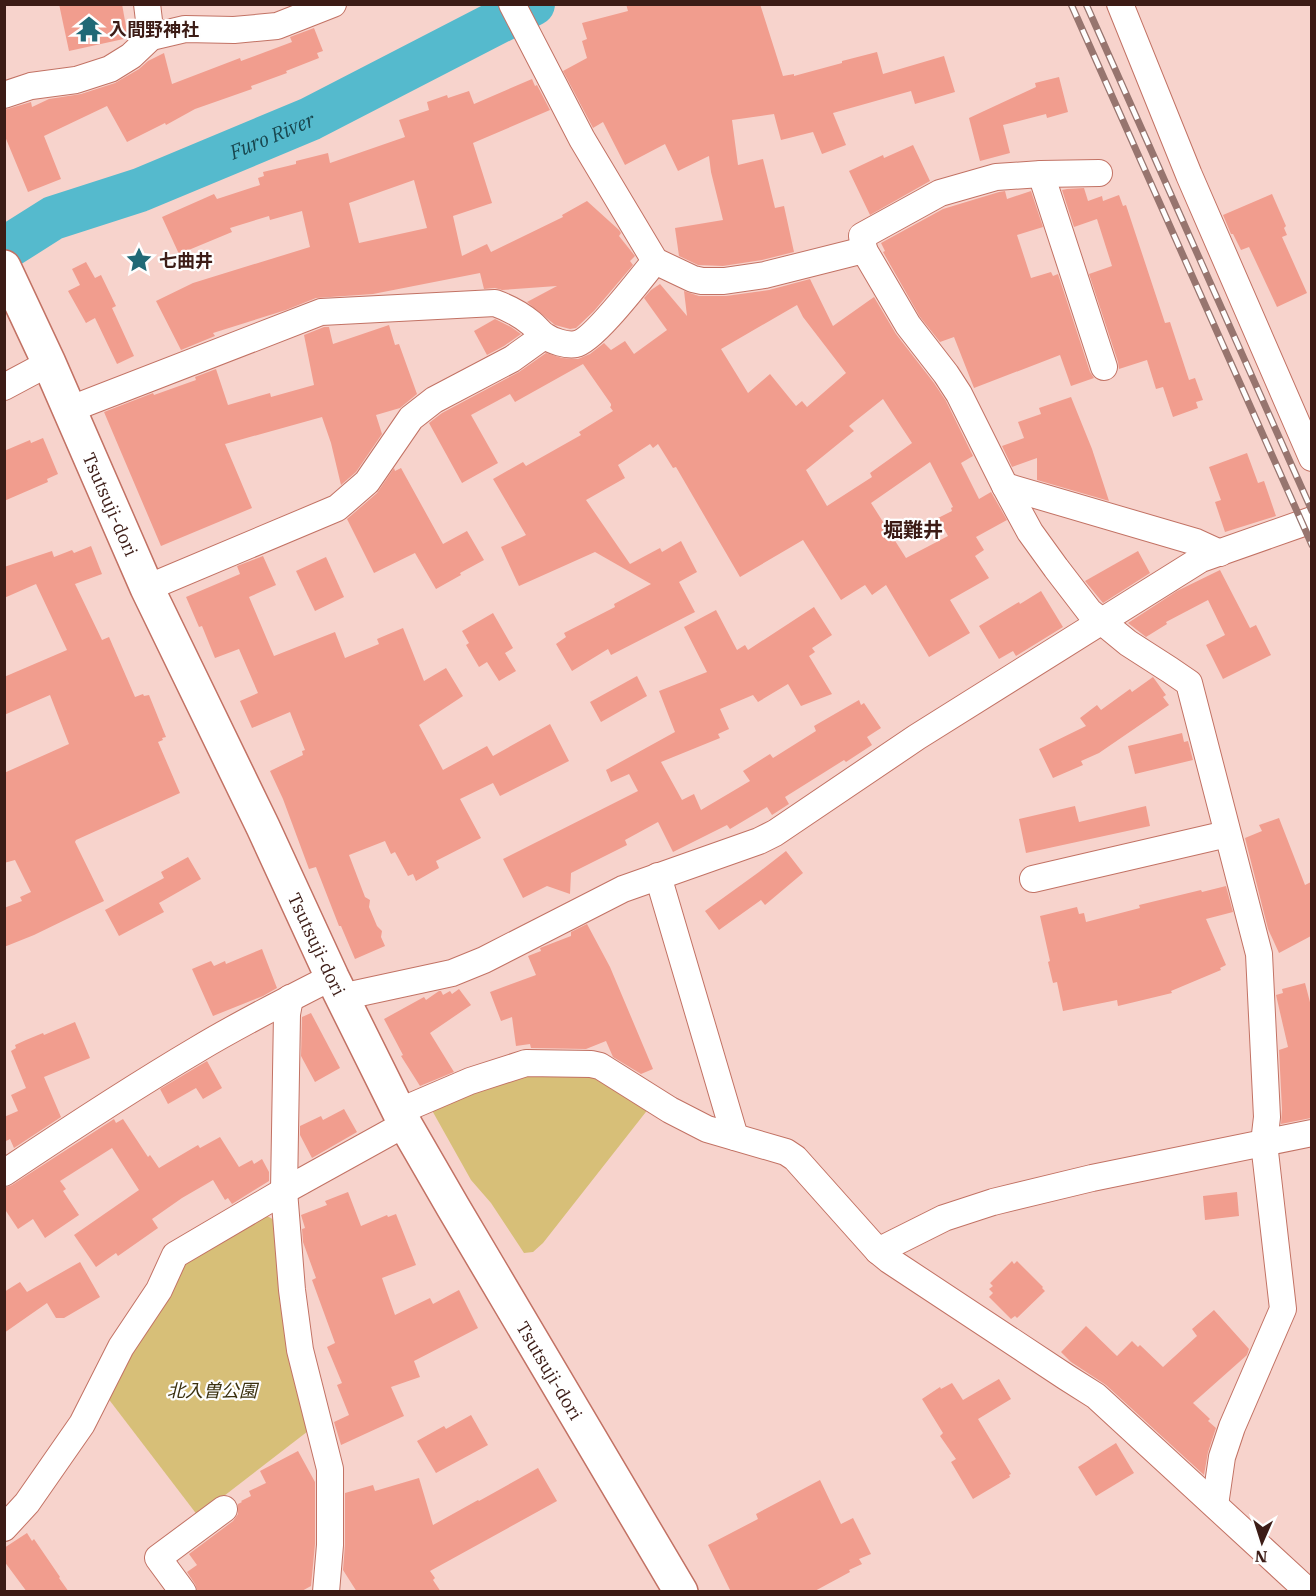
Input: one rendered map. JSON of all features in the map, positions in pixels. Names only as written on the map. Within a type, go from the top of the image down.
[{"type":"main road","name":"Tsutsuji-dori","points":[[4,267],[49,363],[147,588],[402,1118],[681,1592]]},
{"type":"street","points":[[147,4],[151,37]]},
{"type":"street","points":[[4,95],[31,86],[76,80],[110,69],[131,56],[151,37],[185,28],[234,30],[277,26],[333,4]]},
{"type":"street","points":[[512,4],[582,139],[655,261],[693,279],[724,281],[765,275],[864,250]]},
{"type":"street","points":[[1120,4],[1189,175],[1311,458]]},
{"type":"street","points":[[1099,173],[996,177],[940,193],[862,236],[864,250],[908,325],[959,394],[1005,486],[1030,532],[1043,550],[1089,611],[1128,643],[1189,683],[1259,954],[1267,1117],[1264,1143],[1283,1308],[1232,1426],[1222,1457],[1215,1505]]},
{"type":"street","points":[[1041,174],[1104,367]]},
{"type":"street","points":[[68,410],[321,312],[495,303],[511,308],[544,336],[575,345],[598,329],[655,261]]},
{"type":"street","points":[[147,588],[337,508],[367,482],[411,418],[434,400],[512,359],[544,336]]},
{"type":"street","points":[[4,387],[49,363]]},
{"type":"street","points":[[1005,486],[1196,542],[1220,553]]},
{"type":"street","points":[[4,1173],[105,1106],[200,1048],[290,998],[337,987],[452,973],[484,960],[623,889],[759,841],[775,833],[917,737],[1201,559],[1311,520]]},
{"type":"street","points":[[1033,879],[1227,834]]},
{"type":"street","points":[[658,876],[735,1137]]},
{"type":"street","points":[[290,998],[287,1014],[284,1191],[292,1290],[300,1350],[330,1468],[328,1589]]},
{"type":"street","points":[[4,1528],[27,1503],[77,1431],[121,1347],[159,1290],[175,1254],[284,1191],[402,1118],[470,1081],[526,1063],[591,1064],[600,1066],[670,1110],[707,1130],[786,1152],[795,1158],[878,1251],[1096,1396],[1309,1592]]},
{"type":"street","points":[[878,1251],[944,1218],[993,1202],[1092,1178],[1311,1133]]},
{"type":"street","points":[[183,1592],[158,1558],[224,1509]]},
{"type":"green space","points":[[529,1068],[579,1068],[649,1108],[543,1243],[533,1252],[524,1253],[491,1203],[471,1180],[429,1105]]},
{"type":"green space","name":"北入曽公園","points":[[267,1216],[276,1221],[312,1428],[198,1516],[107,1397],[184,1261]]},
{"type":"building","name":"入間野神社","points":[[59,4],[122,4],[128,38],[69,51]]},
{"type":"building","points":[[626,4],[760,4],[783,76],[794,74],[794,76],[877,52],[883,74],[944,56],[955,92],[915,104],[911,91],[833,113],[846,145],[822,154],[813,132],[781,140],[774,114],[732,120],[738,165],[763,159],[775,208],[784,206],[794,252],[723,266],[698,265],[679,256],[675,228],[723,220],[709,156],[678,171],[665,144],[625,165],[603,122],[593,128],[563,71],[587,58],[582,41],[587,39],[582,23],[628,11]]},
{"type":"building","points":[[314,28],[323,51],[317,53],[319,58],[251,86],[252,89],[195,109],[127,142],[107,106],[44,136],[61,179],[28,192],[4,134],[4,110],[31,102],[32,107],[49,99],[81,94],[115,83],[164,53],[172,84],[240,58],[241,61],[292,42],[290,37]]},
{"type":"building","points":[[1059,77],[1068,112],[1047,118],[1046,114],[1003,125],[1010,153],[980,161],[969,118],[1036,87],[1035,83]]},
{"type":"building","points":[[532,79],[550,110],[473,143],[492,203],[453,216],[462,256],[487,244],[491,252],[563,217],[562,215],[587,201],[619,230],[621,233],[619,236],[635,256],[630,261],[633,265],[594,311],[576,328],[570,329],[555,325],[527,302],[557,286],[484,289],[480,273],[373,294],[316,298],[213,333],[215,336],[181,350],[156,301],[193,283],[310,247],[302,211],[270,220],[269,216],[230,228],[232,232],[179,254],[162,217],[214,194],[217,199],[260,185],[258,178],[264,176],[263,172],[296,164],[296,161],[328,153],[330,163],[405,137],[399,120],[429,110],[427,102],[469,91],[474,104]],"holes":[[[414,180],[427,228],[359,243],[349,203]]]},
{"type":"building","points":[[913,145],[930,181],[870,215],[849,171],[883,155],[884,158]]},
{"type":"building","points":[[1084,188],[1088,201],[1102,196],[1103,201],[1119,195],[1123,206],[1126,205],[1165,323],[1170,322],[1189,380],[1195,378],[1203,400],[1196,402],[1198,408],[1173,417],[1163,387],[1156,389],[1147,360],[1119,369],[1089,274],[1112,266],[1097,219],[1074,227],[1062,190]]},
{"type":"building","points":[[1005,191],[1007,199],[1031,191],[1043,227],[1017,235],[1031,278],[1051,272],[1053,276],[1058,274],[1090,372],[1094,378],[1071,386],[1060,355],[974,388],[954,337],[940,342],[920,317],[883,252],[885,251],[881,243],[943,209]]},
{"type":"building","points":[[1272,194],[1286,226],[1284,228],[1287,235],[1282,237],[1307,293],[1277,307],[1249,247],[1241,250],[1223,215]]},
{"type":"building","points":[[86,262],[95,278],[101,275],[116,306],[112,308],[134,356],[117,364],[95,318],[86,323],[68,291],[80,285],[72,269]]},
{"type":"building","points":[[810,279],[833,326],[874,297],[896,334],[946,401],[973,456],[961,463],[979,499],[991,492],[1007,520],[976,537],[984,550],[975,556],[989,578],[950,600],[970,633],[929,657],[886,585],[872,595],[865,585],[841,600],[803,540],[740,577],[676,467],[673,468],[658,444],[653,448],[650,444],[618,465],[625,478],[586,500],[630,564],[660,548],[662,552],[681,541],[697,572],[679,582],[695,612],[611,655],[608,649],[572,671],[556,644],[566,637],[564,633],[615,607],[614,604],[651,584],[595,552],[519,586],[501,547],[526,535],[493,479],[523,462],[526,466],[581,435],[579,432],[613,411],[611,404],[583,364],[515,402],[510,394],[471,415],[498,463],[462,483],[429,423],[442,413],[519,372],[546,353],[562,358],[578,359],[590,354],[604,343],[611,350],[625,341],[634,354],[667,330],[644,298],[660,284],[687,316],[684,291],[699,296],[726,296],[769,290]],"holes":[[[797,305],[803,317],[846,373],[807,407],[802,401],[796,406],[770,374],[748,393],[721,349]],[[883,399],[912,443],[870,473],[872,477],[827,506],[806,470],[854,431],[849,426]],[[930,462],[953,507],[952,511],[938,518],[948,536],[906,558],[871,503]]]},
{"type":"building","points":[[495,319],[521,334],[487,355],[474,331]]},
{"type":"building","points":[[389,325],[395,345],[399,344],[417,394],[400,408],[376,415],[382,434],[356,472],[341,485],[322,417],[225,444],[252,508],[161,546],[104,412],[153,393],[154,395],[196,380],[195,377],[216,369],[228,405],[270,393],[271,397],[314,385],[304,335],[329,327],[333,344]]},
{"type":"building","points":[[1071,397],[1092,449],[1109,501],[1037,480],[1037,458],[1012,467],[1002,446],[1024,438],[1018,422],[1041,414],[1039,408]]},
{"type":"building","points":[[43,438],[58,474],[47,479],[48,482],[4,501],[4,451],[30,440],[31,443]]},
{"type":"building","points":[[1247,453],[1258,483],[1264,481],[1276,516],[1225,532],[1215,502],[1221,500],[1209,467]]},
{"type":"building","points":[[394,468],[395,471],[401,468],[443,544],[467,531],[484,560],[436,589],[415,553],[374,573],[347,519],[377,493]]},
{"type":"building","points":[[91,546],[102,574],[75,584],[102,640],[109,637],[135,697],[143,694],[144,696],[149,695],[166,737],[158,742],[180,793],[76,840],[104,901],[4,947],[4,908],[22,901],[20,897],[31,892],[15,860],[4,863],[4,773],[69,744],[50,695],[4,715],[4,677],[67,650],[36,584],[4,598],[4,567],[52,551],[54,557],[72,550],[74,553]]},
{"type":"building","points":[[1138,551],[1150,573],[1103,603],[1085,581]]},
{"type":"building","points":[[263,556],[276,585],[249,597],[274,656],[335,632],[345,658],[379,644],[377,639],[403,628],[424,681],[446,668],[463,696],[419,725],[443,770],[487,746],[493,756],[550,724],[569,761],[500,796],[493,783],[460,799],[481,838],[436,861],[439,868],[416,881],[413,874],[408,876],[395,852],[391,854],[385,841],[349,855],[365,897],[370,900],[369,907],[377,926],[382,931],[381,937],[385,946],[355,959],[339,926],[316,867],[309,869],[270,771],[303,755],[302,751],[305,750],[290,712],[252,728],[240,701],[258,693],[239,649],[215,658],[202,626],[199,627],[186,597],[240,574],[237,566]]},
{"type":"building","points":[[326,557],[344,597],[315,611],[296,571]]},
{"type":"building","points":[[1220,570],[1250,628],[1256,625],[1271,655],[1223,679],[1206,645],[1225,635],[1208,600],[1166,622],[1167,624],[1146,637],[1128,623],[1177,591]]},
{"type":"building","points":[[1041,591],[1063,627],[1016,656],[1013,651],[999,659],[979,626]]},
{"type":"building","points":[[814,607],[832,635],[812,648],[815,652],[809,656],[832,694],[801,706],[788,684],[758,702],[753,695],[720,709],[729,729],[718,734],[720,738],[661,762],[682,800],[694,794],[701,810],[750,781],[743,771],[770,754],[773,758],[816,731],[814,726],[859,700],[861,705],[864,703],[881,728],[867,737],[872,745],[785,797],[789,804],[772,815],[767,807],[730,829],[727,825],[673,852],[658,822],[625,840],[627,845],[571,873],[570,894],[547,886],[523,898],[503,859],[638,791],[629,774],[611,782],[606,770],[675,732],[659,691],[707,672],[684,627],[716,610],[737,650],[745,645],[748,650]]},
{"type":"building","points":[[493,613],[513,648],[505,653],[516,671],[499,681],[487,662],[479,667],[466,645],[469,643],[462,631]]},
{"type":"building","points":[[637,676],[647,696],[601,722],[590,702]]},
{"type":"building","points":[[1153,677],[1166,695],[1163,697],[1169,705],[1099,753],[1081,761],[1083,765],[1053,778],[1039,749],[1086,726],[1080,718],[1097,705],[1101,710],[1130,689],[1132,692]]},
{"type":"building","points":[[1182,733],[1184,742],[1188,741],[1193,760],[1135,774],[1128,746]]},
{"type":"building","points":[[1075,806],[1079,822],[1146,806],[1150,826],[1026,853],[1019,819]]},
{"type":"building","points":[[1279,818],[1305,885],[1311,882],[1311,936],[1279,953],[1268,929],[1245,838],[1262,831],[1259,825]]},
{"type":"building","points":[[786,851],[803,873],[765,905],[761,900],[719,930],[705,911]]},
{"type":"building","points":[[188,857],[201,879],[159,903],[164,912],[119,936],[105,910],[164,878],[161,872]]},
{"type":"building","points":[[1226,886],[1233,912],[1206,919],[1226,965],[1220,968],[1221,970],[1171,991],[1172,993],[1118,1006],[1117,1000],[1063,1011],[1057,982],[1053,983],[1040,916],[1077,907],[1079,914],[1084,913],[1086,922],[1140,908],[1139,905]]},
{"type":"building","points":[[587,924],[610,967],[653,1069],[641,1074],[613,1057],[606,1041],[586,1049],[531,1048],[530,1044],[516,1046],[512,1017],[501,1021],[490,992],[536,975],[528,956],[541,951],[540,948],[571,936],[571,932]]},
{"type":"building","points":[[262,949],[277,988],[213,1016],[192,969],[211,961],[214,966],[225,961],[226,964]]},
{"type":"building","points":[[1305,983],[1311,1006],[1311,1118],[1281,1124],[1279,1050],[1288,1047],[1276,995],[1283,993],[1282,989]]},
{"type":"building","points":[[459,989],[471,1005],[430,1033],[454,1072],[420,1086],[401,1056],[403,1055],[384,1019],[424,997],[426,1000],[439,991],[443,995],[450,991],[452,994]]},
{"type":"building","points":[[311,1013],[340,1068],[315,1082],[301,1056],[302,1017]]},
{"type":"building","points":[[75,1022],[90,1058],[44,1077],[61,1117],[14,1148],[10,1139],[4,1142],[4,1117],[18,1111],[11,1095],[26,1088],[11,1051],[16,1048],[15,1045],[26,1040]]},
{"type":"building","points":[[207,1061],[222,1088],[203,1099],[196,1088],[168,1104],[160,1089]]},
{"type":"building","points":[[344,1109],[357,1132],[312,1158],[300,1135],[300,1126],[321,1116],[323,1120]]},
{"type":"building","points":[[114,1119],[116,1123],[123,1119],[148,1157],[150,1155],[159,1168],[198,1145],[200,1148],[220,1137],[239,1167],[252,1160],[254,1164],[262,1159],[269,1172],[269,1181],[232,1204],[228,1198],[225,1200],[213,1180],[152,1219],[158,1228],[118,1256],[116,1253],[96,1267],[74,1235],[139,1190],[112,1148],[60,1181],[66,1189],[63,1191],[79,1215],[45,1238],[33,1219],[18,1229],[4,1208],[4,1188]]},
{"type":"building","points":[[348,1192],[361,1226],[387,1215],[388,1217],[396,1214],[416,1265],[382,1278],[395,1315],[430,1298],[433,1304],[459,1290],[478,1328],[414,1361],[420,1377],[391,1387],[404,1416],[341,1445],[334,1422],[349,1415],[337,1385],[342,1383],[327,1347],[335,1343],[312,1280],[316,1278],[303,1242],[302,1229],[305,1228],[301,1215],[327,1205],[325,1201]]},
{"type":"building","points":[[1237,1192],[1239,1216],[1205,1220],[1203,1196]]},
{"type":"building","points":[[1012,1261],[1014,1264],[1017,1261],[1045,1291],[1017,1318],[1015,1316],[1011,1319],[989,1297],[993,1293],[989,1289],[993,1286],[990,1283]]},
{"type":"building","points":[[80,1262],[100,1297],[64,1318],[56,1318],[47,1303],[4,1333],[4,1292],[20,1282],[27,1292]]},
{"type":"building","points":[[1214,1310],[1249,1349],[1247,1355],[1193,1403],[1216,1428],[1208,1452],[1204,1475],[1106,1385],[1071,1362],[1061,1352],[1086,1326],[1117,1356],[1132,1341],[1138,1347],[1140,1345],[1163,1367],[1197,1336],[1192,1329]]},
{"type":"building","points":[[999,1379],[1011,1399],[978,1419],[1011,1474],[1010,1477],[973,1499],[951,1462],[956,1459],[940,1436],[943,1433],[922,1399],[940,1387],[941,1389],[952,1383],[963,1400]]},
{"type":"building","points":[[471,1415],[488,1445],[436,1473],[417,1441],[444,1426],[446,1429]]},
{"type":"building","points":[[1116,1443],[1134,1473],[1096,1496],[1078,1467]]},
{"type":"building","points":[[298,1451],[315,1482],[315,1544],[311,1586],[300,1592],[198,1592],[187,1572],[197,1565],[189,1554],[233,1521],[238,1514],[238,1504],[251,1496],[249,1491],[266,1483],[260,1471]]},
{"type":"building","points":[[538,1468],[557,1501],[430,1571],[441,1592],[357,1592],[343,1570],[345,1493],[373,1485],[375,1491],[419,1478],[433,1525]]},
{"type":"building","points":[[820,1480],[841,1524],[853,1518],[871,1554],[859,1559],[862,1564],[849,1570],[850,1572],[813,1592],[731,1592],[708,1545],[758,1519],[756,1514]]},
{"type":"building","points":[[27,1533],[32,1541],[34,1539],[69,1592],[27,1592],[4,1561],[4,1548]]},
{"type":"waterway","name":"Furo River","points":[[4,249],[53,218],[140,190],[310,119],[533,4]]},
{"type":"railway","points":[[1071,4],[1312,545]]},
{"type":"railway","points":[[1086,4],[1312,511]]},
{"type":"place","name":"入間野神社","points":[[89,29]]},
{"type":"place","name":"七曲井","points":[[139,260]]},
{"type":"district","name":"堀難井","points":[[913,529]]}]
